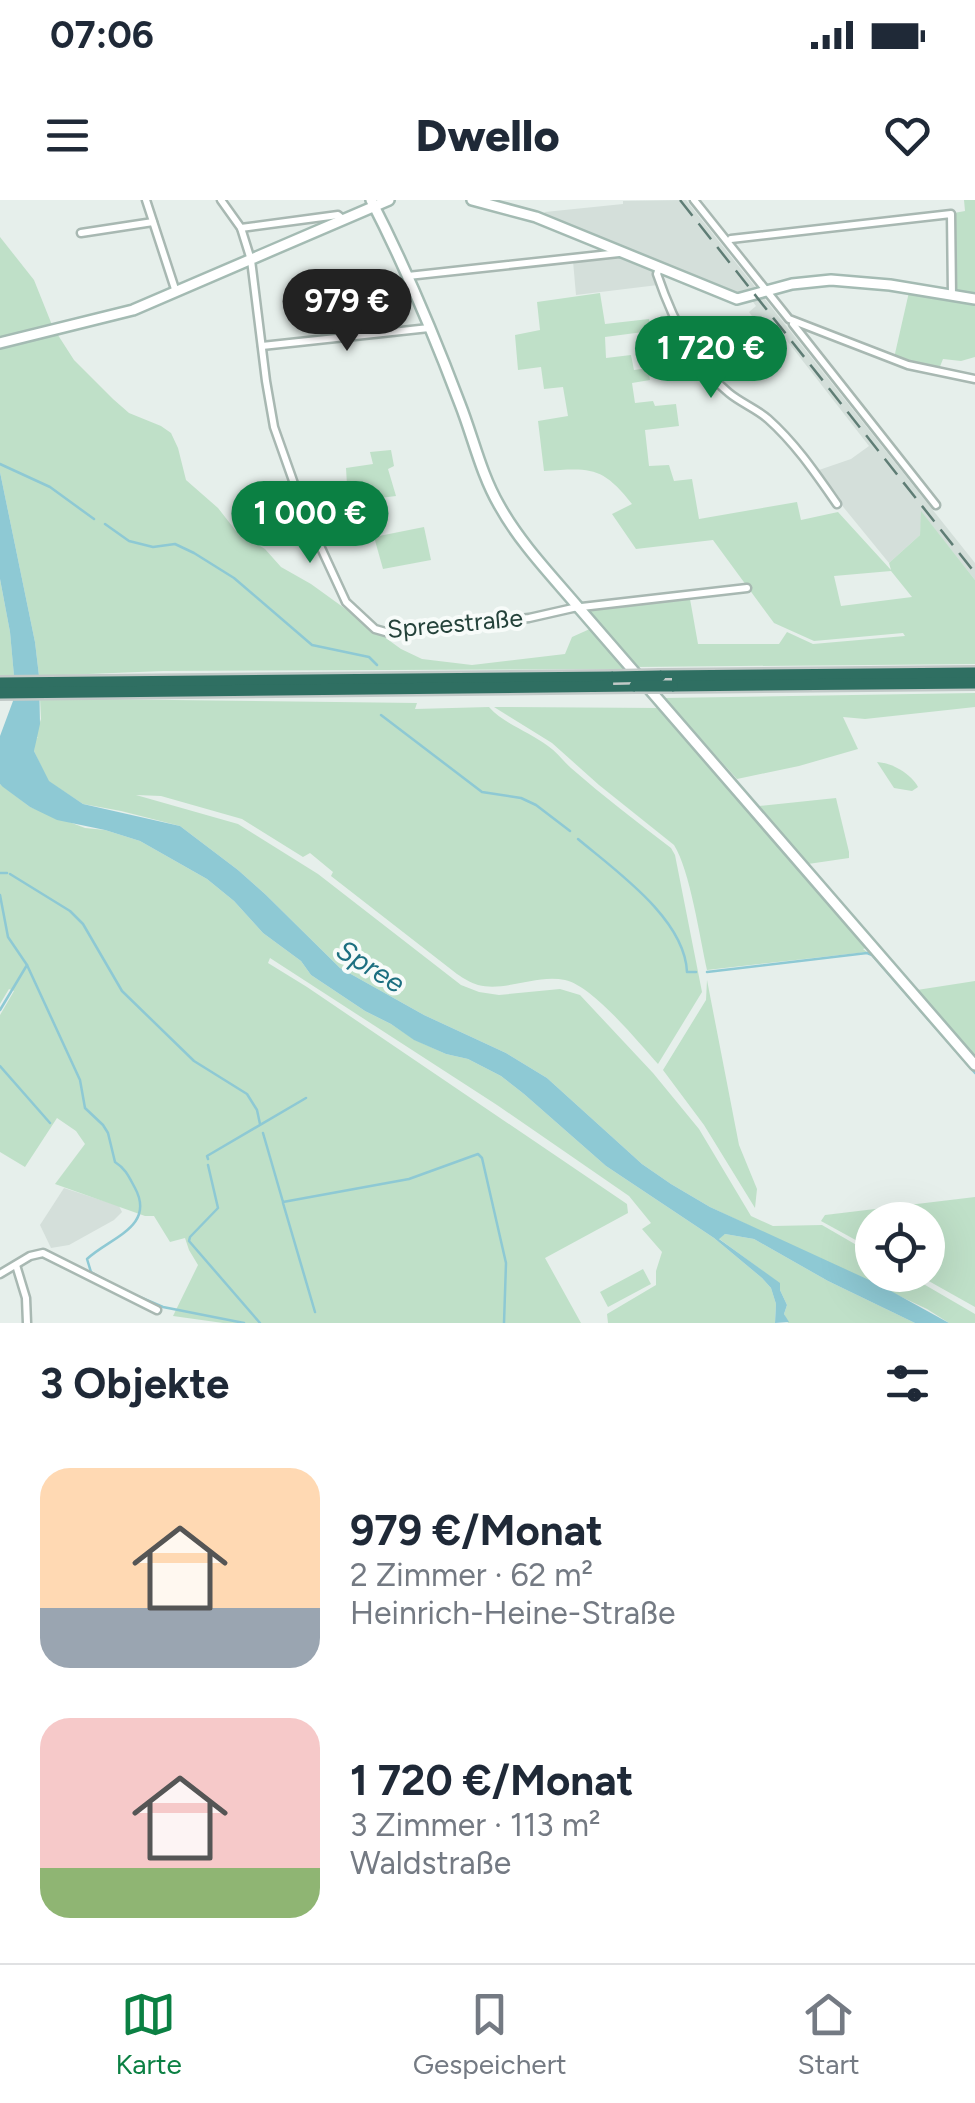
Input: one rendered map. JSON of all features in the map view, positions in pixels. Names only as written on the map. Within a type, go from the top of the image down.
[{"type":"highway","points":[[0,693],[53,688],[975,673]]},
{"type":"highway","points":[[0,684],[53,688],[975,683]]},
{"type":"street","points":[[146,200],[176,293]]},
{"type":"street","name":"Spreestraße","points":[[220,200],[241,228],[251,260],[274,427],[303,509],[346,602],[375,629],[406,631],[529,618],[579,608],[747,588]]},
{"type":"street","points":[[0,343],[133,310],[372,203],[389,200]]},
{"type":"street","points":[[472,200],[536,217],[737,299],[792,284],[837,280],[975,299]]},
{"type":"street","points":[[694,200],[936,505]]},
{"type":"street","points":[[372,203],[392,240],[499,505],[522,540],[975,1065]]},
{"type":"street","points":[[731,239],[952,214],[952,295]]},
{"type":"street","points":[[241,228],[338,216],[343,219]]},
{"type":"street","points":[[81,232],[153,222]]},
{"type":"street","points":[[407,276],[620,252]]},
{"type":"street","points":[[658,268],[656,274],[662,289],[706,369],[730,394],[766,416],[799,450],[838,504]]},
{"type":"street","points":[[789,320],[908,365],[975,379]]},
{"type":"street","points":[[262,346],[429,328]]},
{"type":"street","points":[[0,1274],[44,1252],[156,1310]]},
{"type":"street","points":[[16,1264],[26,1298],[27,1323]]},
{"type":"shaded area","points":[[686,200],[975,563],[975,580],[922,513],[920,535],[889,563],[840,503],[819,470],[851,459],[869,446],[774,324],[763,331],[749,312],[756,306],[748,295],[737,295],[542,215],[623,201]]},
{"type":"shaded area","points":[[618,256],[653,269],[658,285],[576,295],[573,261]]},
{"type":"shaded area","points":[[64,1188],[119,1206],[122,1212],[69,1245],[51,1248],[40,1225]]},
{"type":"green space","points":[[964,200],[975,200],[975,294],[956,290],[954,213],[965,211]]},
{"type":"green space","points":[[0,237],[34,280],[52,325],[0,338]]},
{"type":"green space","points":[[909,292],[975,303],[975,357],[961,361],[943,359],[939,369],[894,358]]},
{"type":"green space","points":[[600,293],[605,324],[649,319],[651,331],[605,337],[606,358],[631,355],[634,370],[648,368],[650,380],[632,383],[635,403],[676,404],[679,426],[645,430],[649,466],[669,465],[674,481],[692,479],[699,519],[797,502],[801,520],[838,512],[891,570],[889,563],[920,535],[921,511],[975,580],[975,664],[636,667],[585,609],[690,599],[698,644],[779,644],[787,632],[813,644],[905,636],[903,633],[814,641],[774,623],[713,540],[636,549],[612,514],[632,504],[612,482],[585,470],[544,471],[538,421],[568,416],[563,387],[544,389],[541,367],[518,370],[515,335],[540,330],[537,302]],"holes":[[[891,571],[912,597],[841,606],[834,576]]]},
{"type":"green space","points":[[56,332],[74,360],[113,399],[129,413],[171,433],[186,480],[218,508],[236,531],[265,549],[281,567],[401,649],[422,659],[472,665],[565,654],[572,637],[592,628],[630,669],[163,671],[39,676],[0,472],[0,348]]},
{"type":"green space","points":[[391,450],[394,466],[388,469],[396,496],[348,502],[346,468],[373,464],[370,452]]},
{"type":"green space","points":[[424,527],[431,560],[383,569],[374,537]]},
{"type":"green space","points":[[0,579],[10,632],[14,676],[0,676]]},
{"type":"green space","points":[[975,693],[975,707],[865,719],[843,717],[858,749],[737,779],[664,698]]},
{"type":"green space","points":[[40,698],[417,703],[415,709],[489,707],[541,741],[675,855],[702,992],[658,1064],[614,1016],[576,984],[554,979],[489,987],[473,983],[331,876],[333,872],[310,853],[303,857],[242,819],[161,796],[136,795],[238,824],[318,874],[461,985],[499,995],[560,989],[580,995],[699,1129],[751,1216],[773,1226],[822,1225],[855,1244],[855,1275],[710,1207],[671,1184],[642,1164],[547,1078],[340,968],[238,870],[180,826],[83,804],[48,781],[34,751],[41,719]]},
{"type":"green space","points":[[494,707],[660,708],[869,947],[863,949],[867,952],[707,970],[690,887],[674,845],[552,743]]},
{"type":"green space","points":[[877,762],[901,770],[918,787],[912,791],[894,788]]},
{"type":"green space","points":[[0,784],[30,807],[85,828],[140,841],[207,879],[263,933],[301,961],[311,975],[415,1040],[501,1076],[606,1166],[714,1238],[762,1278],[771,1288],[776,1304],[775,1323],[608,1323],[607,1314],[656,1285],[662,1252],[642,1229],[651,1223],[629,1196],[270,958],[268,963],[627,1204],[628,1213],[545,1258],[581,1323],[223,1323],[173,1316],[198,1265],[185,1238],[170,1242],[154,1216],[55,1184],[85,1144],[76,1131],[57,1118],[25,1167],[0,1152],[0,1015],[14,991],[9,989],[0,1004]]},
{"type":"green space","points":[[836,798],[849,858],[808,864],[759,806]]},
{"type":"green space","points":[[707,980],[739,1145],[757,1189],[755,1208],[704,1125],[663,1070],[706,1000]]},
{"type":"green space","points":[[975,981],[975,1059],[917,990]]},
{"type":"green space","points":[[975,1197],[975,1307],[945,1290],[945,1202],[933,1202]]},
{"type":"green space","points":[[855,1211],[855,1240],[821,1221],[825,1215]]},
{"type":"green space","points":[[725,1234],[754,1239],[828,1281],[915,1323],[788,1323],[779,1283],[718,1238]]},
{"type":"green space","points":[[643,1269],[651,1284],[608,1307],[600,1292]]},
{"type":"green space","points":[[891,1292],[937,1292],[975,1314],[975,1323],[949,1323]]},
{"type":"water","points":[[0,472],[35,642],[40,724],[34,751],[49,781],[83,804],[180,826],[238,870],[340,968],[547,1078],[642,1164],[671,1184],[710,1207],[855,1274],[855,1292],[893,1292],[949,1323],[915,1323],[828,1281],[754,1239],[725,1234],[719,1239],[780,1283],[787,1305],[784,1314],[789,1322],[775,1323],[776,1304],[771,1288],[762,1278],[714,1238],[606,1166],[501,1076],[468,1059],[414,1040],[311,975],[301,961],[263,933],[207,879],[140,841],[57,820],[3,787],[0,736],[13,701],[14,676],[0,579]]},
{"type":"waterway","points":[[0,464],[50,487],[94,519]]},
{"type":"waterway","points":[[105,524],[129,541],[153,547],[175,544],[194,553],[234,578],[312,645],[369,657],[377,665]]},
{"type":"waterway","points":[[381,715],[482,792],[521,798],[570,831]]},
{"type":"waterway","points":[[578,839],[629,881],[662,915],[683,952],[687,972],[696,972]]},
{"type":"waterway","points":[[0,873],[7,873]]},
{"type":"waterway","points":[[10,874],[70,911],[83,924],[122,991],[194,1061],[247,1094],[260,1124]]},
{"type":"waterway","points":[[0,895],[8,937],[27,965],[0,1010]]},
{"type":"waterway","points":[[707,972],[867,953],[975,1073]]},
{"type":"waterway","points":[[27,965],[80,1080],[85,1108],[108,1133],[115,1162],[127,1174],[140,1201],[135,1222],[87,1259],[91,1272],[114,1285]]},
{"type":"waterway","points":[[0,1066],[50,1123]]},
{"type":"waterway","points":[[208,1159],[207,1156],[306,1098]]},
{"type":"waterway","points":[[263,1133],[283,1202],[409,1179],[478,1154],[506,1263],[504,1323]]},
{"type":"waterway","points":[[208,1165],[218,1208],[189,1241],[260,1323]]},
{"type":"waterway","points":[[283,1203],[315,1312]]},
{"type":"waterway","points":[[135,1295],[163,1307],[244,1323]]},
{"type":"railway","points":[[680,200],[975,573]]},
{"type":"water label","name":"Spree","points":[[371,966]]}]
